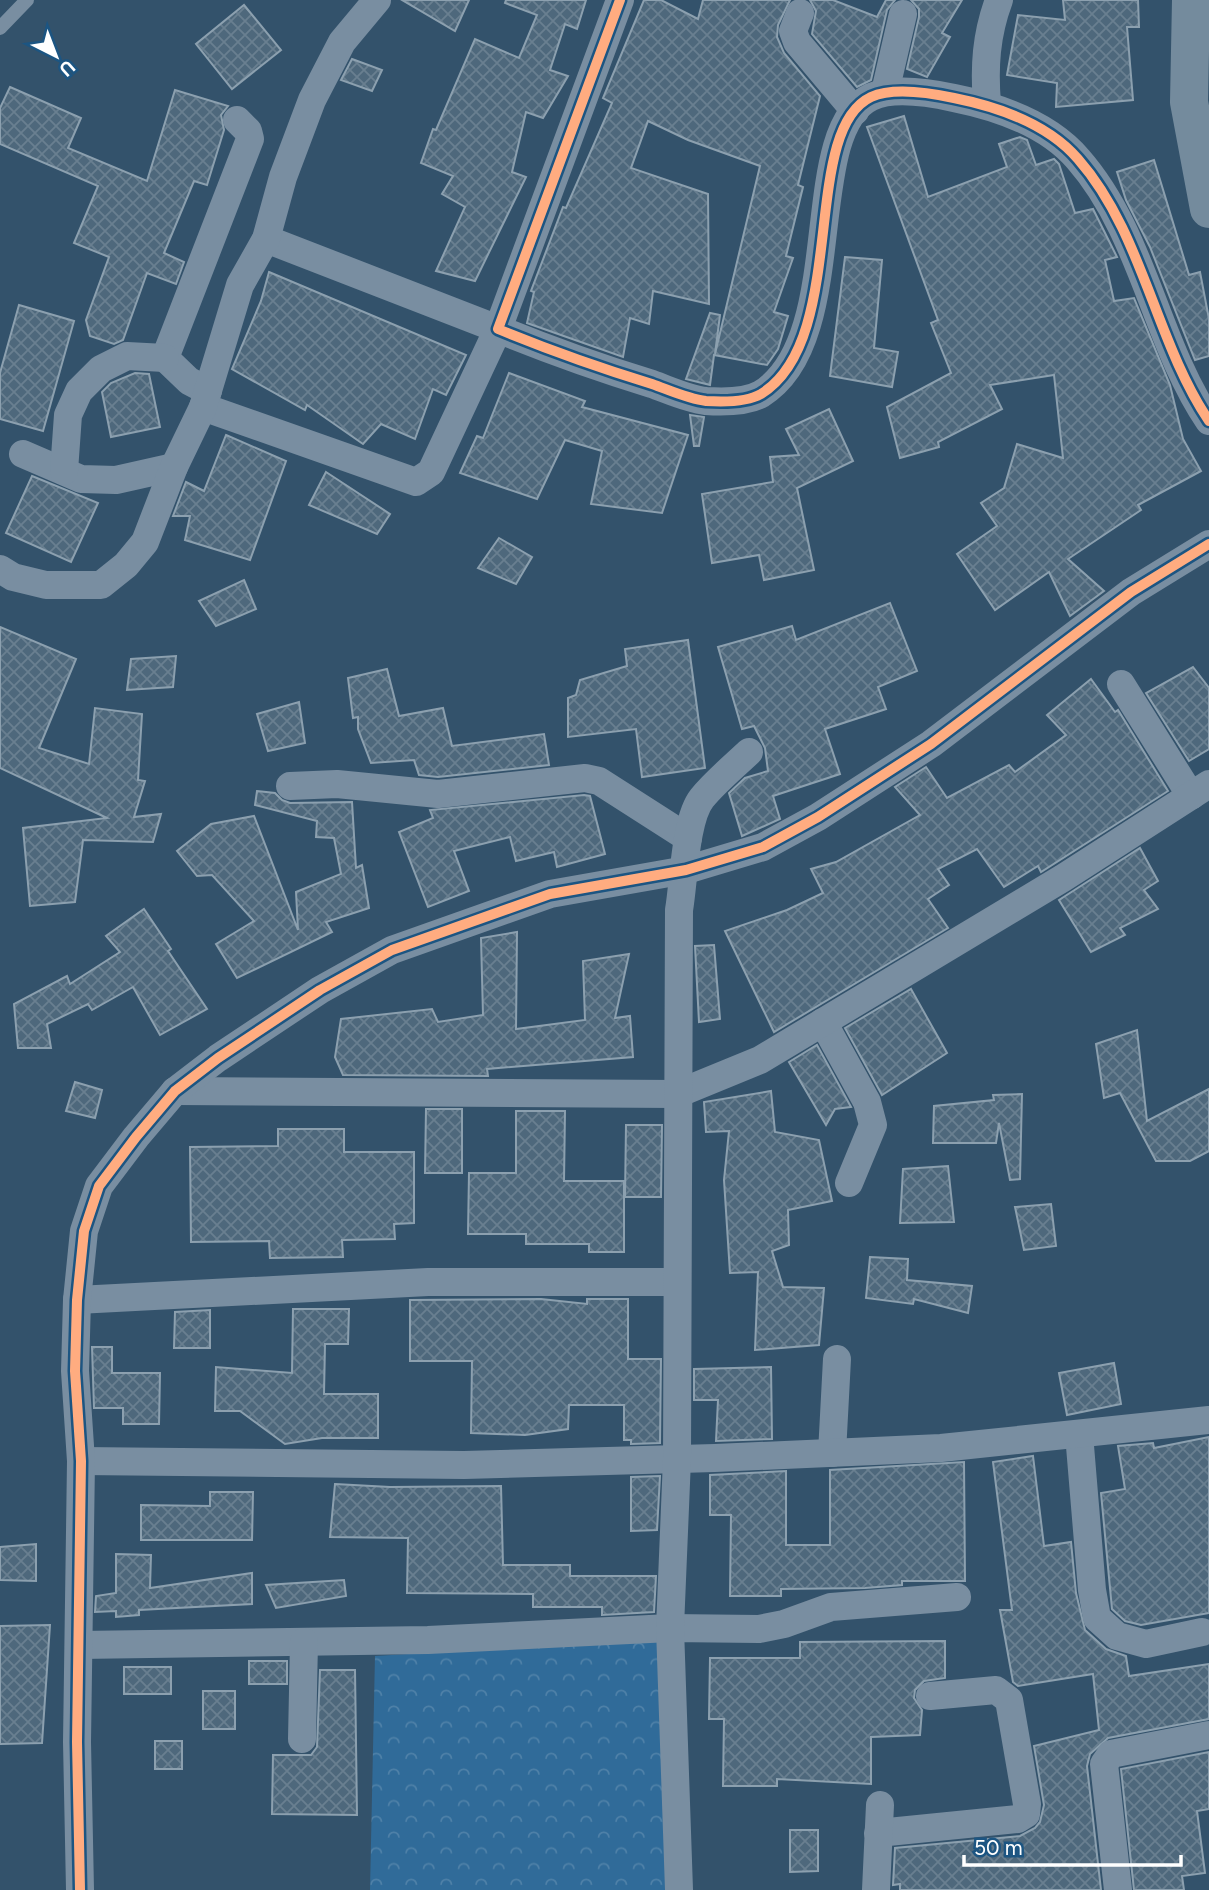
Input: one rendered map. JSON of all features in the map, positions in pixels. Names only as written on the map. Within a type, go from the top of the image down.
[{"type":"main road","points":[[1191,0],[1189,102],[1209,209]]},
{"type":"street","points":[[0,569],[13,577],[46,585],[101,585],[126,565],[145,542],[174,467],[206,399],[240,285],[266,239],[283,177],[312,100],[342,42],[377,0]]},
{"type":"street","points":[[64,471],[68,415],[79,391],[101,369],[127,356],[165,358],[206,399],[416,482],[431,472],[498,329],[620,0]]},
{"type":"street","points":[[987,104],[984,67],[991,22],[999,0]]},
{"type":"street","points":[[800,13],[793,31],[797,42],[855,111]]},
{"type":"street","points":[[885,92],[903,14]]},
{"type":"street","points":[[266,239],[573,360],[704,401],[736,401],[760,395],[782,377],[805,330],[818,278],[836,152],[846,120],[868,98],[885,92],[945,96],[987,104],[1046,130],[1077,157],[1098,186],[1135,259],[1168,341],[1209,421]]},
{"type":"street","points":[[165,358],[250,139],[248,131],[237,120]]},
{"type":"street","points":[[23,454],[81,479],[116,480],[174,467]]},
{"type":"street","points":[[80,1890],[81,1461],[75,1371],[77,1300],[84,1231],[99,1186],[176,1091],[218,1058],[320,990],[392,950],[550,894],[686,870],[762,846],[865,789],[930,744],[1131,592],[1209,544]]},
{"type":"street","points":[[176,1091],[677,1094],[760,1060],[1063,878],[1200,790],[1121,684]]},
{"type":"street","points":[[679,1890],[670,1629],[677,1459],[679,910],[686,870],[688,827],[700,800],[749,752]]},
{"type":"street","points":[[290,786],[337,784],[438,794],[585,778],[599,781],[688,838]]},
{"type":"street","points":[[823,1022],[867,1101],[873,1125],[849,1183]]},
{"type":"street","points":[[77,1300],[428,1282],[676,1282]]},
{"type":"street","points":[[832,1453],[837,1359]]},
{"type":"street","points":[[81,1461],[464,1465],[677,1459],[940,1448],[1209,1420]]},
{"type":"street","points":[[1079,1434],[1092,1590],[1097,1618],[1116,1636],[1146,1644],[1202,1632]]},
{"type":"street","points":[[79,1645],[428,1640],[670,1629],[759,1629],[784,1624],[831,1607],[957,1597]]},
{"type":"street","points":[[302,1739],[304,1642]]},
{"type":"street","points":[[878,1833],[1018,1819],[1026,1814],[1025,1791],[1009,1700],[996,1690],[930,1696]]},
{"type":"street","points":[[1118,1890],[1104,1764],[1111,1754],[1209,1735]]},
{"type":"street","points":[[876,1890],[880,1805]]},
{"type":"lane","points":[[0,28],[27,0]]},
{"type":"green space","points":[[661,1639],[669,1890],[370,1890],[375,1656]]},
{"type":"building","points":[[402,0],[469,0],[455,31]]},
{"type":"building","points":[[506,0],[586,0],[577,29],[565,24],[550,70],[568,76],[543,118],[526,112],[512,172],[526,177],[475,281],[436,271],[465,207],[442,194],[453,176],[421,163],[433,129],[436,130],[475,39],[519,58],[537,15],[505,3]]},
{"type":"building","points":[[644,0],[661,0],[698,19],[703,0],[790,0],[778,25],[777,37],[784,53],[820,96],[798,185],[803,187],[786,256],[793,258],[774,312],[788,316],[778,349],[767,365],[714,355],[710,385],[686,379],[710,313],[720,315],[715,354],[760,166],[688,140],[648,121],[631,168],[708,194],[709,304],[653,291],[649,324],[630,318],[623,357],[527,323],[534,292],[531,291],[563,207],[566,208],[612,103],[603,98]]},
{"type":"building","points":[[810,0],[833,0],[877,17],[886,0],[895,0],[887,10],[871,80],[857,87],[812,34],[816,11]]},
{"type":"building","points":[[911,0],[962,0],[942,33],[950,37],[927,77],[907,69],[919,17],[919,9]]},
{"type":"building","points":[[1063,0],[1138,0],[1139,27],[1127,27],[1133,100],[1056,107],[1057,83],[1007,75],[1018,15],[1065,20]]},
{"type":"building","points":[[244,5],[281,50],[232,89],[196,44]]},
{"type":"building","points":[[352,59],[382,70],[372,91],[341,80]]},
{"type":"building","points":[[10,87],[81,118],[68,148],[147,181],[175,90],[228,106],[221,115],[224,130],[207,185],[194,181],[164,253],[184,262],[176,284],[147,273],[123,340],[114,344],[90,336],[86,320],[109,257],[74,243],[98,186],[0,144],[0,108]]},
{"type":"building","points":[[904,116],[928,197],[1007,167],[999,144],[1020,137],[1027,140],[1036,165],[1054,159],[1059,164],[1075,213],[1093,209],[1117,257],[1105,260],[1114,301],[1134,298],[1170,385],[1183,439],[1201,471],[1138,505],[1141,510],[1068,559],[1104,591],[1070,616],[1049,572],[995,610],[957,554],[997,526],[981,503],[1004,488],[1017,444],[1063,458],[1054,375],[990,385],[1002,409],[938,442],[939,447],[900,458],[887,407],[951,373],[931,323],[938,320],[867,127]]},
{"type":"building","points":[[1154,160],[1189,275],[1200,272],[1209,319],[1209,356],[1195,360],[1150,247],[1126,200],[1117,172]]},
{"type":"building","points":[[845,257],[882,260],[874,348],[898,352],[892,387],[830,376]]},
{"type":"building","points":[[269,272],[466,355],[446,395],[433,389],[415,439],[381,424],[363,444],[307,405],[305,410],[232,369],[261,301]]},
{"type":"building","points":[[19,305],[74,321],[43,431],[0,419],[0,373]]},
{"type":"building","points":[[135,373],[149,374],[160,427],[111,437],[102,392],[111,383]]},
{"type":"building","points":[[509,373],[585,401],[582,407],[688,435],[662,513],[591,504],[602,451],[565,440],[537,499],[460,473],[477,436],[483,438]]},
{"type":"building","points":[[829,409],[853,461],[797,488],[814,570],[764,580],[759,555],[712,563],[702,494],[773,482],[770,457],[799,455],[786,429]]},
{"type":"building","points":[[690,415],[704,417],[699,446],[694,446]]},
{"type":"building","points":[[226,435],[286,461],[250,560],[185,540],[190,516],[173,516],[186,482],[204,491]]},
{"type":"building","points":[[326,472],[390,514],[377,534],[309,505]]},
{"type":"building","points":[[32,476],[98,503],[71,562],[6,533]]},
{"type":"building","points":[[499,538],[532,557],[516,584],[478,568]]},
{"type":"building","points":[[244,580],[256,609],[216,626],[199,601]]},
{"type":"building","points":[[890,603],[917,671],[878,687],[886,709],[825,729],[840,774],[773,796],[780,819],[742,836],[729,793],[745,778],[768,771],[765,748],[754,726],[742,729],[718,647],[792,626],[796,640]]},
{"type":"building","points":[[0,627],[76,659],[39,748],[89,764],[95,708],[142,714],[138,780],[145,781],[134,817],[161,814],[153,842],[83,840],[75,902],[30,906],[23,828],[107,818],[0,768]]},
{"type":"building","points":[[688,640],[705,768],[642,777],[636,729],[568,737],[568,698],[576,695],[580,680],[627,666],[625,649]]},
{"type":"building","points":[[176,656],[173,687],[127,690],[131,659]]},
{"type":"building","points":[[1193,667],[1209,688],[1209,749],[1189,761],[1146,693]]},
{"type":"building","points":[[387,669],[399,716],[443,708],[452,746],[544,734],[549,765],[438,777],[419,775],[414,760],[371,763],[358,729],[358,717],[353,718],[348,678]]},
{"type":"building","points":[[1091,679],[1115,712],[1118,710],[1168,791],[1041,872],[1038,866],[1004,887],[977,849],[938,869],[949,885],[928,899],[948,928],[774,1032],[725,931],[787,910],[823,893],[811,869],[836,862],[920,815],[895,787],[926,767],[947,798],[1009,765],[1015,772],[1066,735],[1047,715]]},
{"type":"building","points":[[299,702],[305,743],[268,751],[257,714]]},
{"type":"building","points":[[257,791],[275,793],[290,803],[352,802],[356,868],[362,865],[369,908],[326,922],[332,932],[237,978],[216,944],[254,921],[212,875],[197,876],[177,851],[211,824],[254,816],[298,930],[296,892],[341,874],[334,838],[316,837],[317,821],[255,805]]},
{"type":"building","points":[[590,796],[605,854],[557,867],[554,852],[516,861],[510,837],[454,851],[469,891],[428,907],[399,832],[433,818],[430,810]]},
{"type":"building","points":[[1140,848],[1158,881],[1144,890],[1158,909],[1120,928],[1125,935],[1091,952],[1059,900]]},
{"type":"building","points":[[144,909],[207,1009],[160,1035],[133,987],[92,1010],[88,1004],[47,1024],[51,1048],[18,1048],[14,1004],[67,976],[70,984],[120,952],[106,936]]},
{"type":"building","points":[[517,932],[516,1029],[585,1020],[583,961],[629,954],[615,1018],[630,1016],[633,1057],[487,1069],[488,1076],[343,1075],[335,1057],[341,1019],[432,1009],[438,1022],[483,1015],[481,938]]},
{"type":"building","points":[[714,945],[720,1019],[699,1022],[695,946]]},
{"type":"building","points":[[911,989],[947,1053],[882,1095],[845,1028]]},
{"type":"building","points":[[1137,1030],[1147,1121],[1209,1089],[1209,1151],[1190,1161],[1156,1161],[1120,1093],[1104,1098],[1096,1044]]},
{"type":"building","points":[[817,1045],[851,1107],[835,1109],[826,1125],[789,1062]]},
{"type":"building","points":[[75,1082],[102,1090],[95,1118],[66,1111]]},
{"type":"building","points":[[771,1091],[775,1132],[819,1140],[832,1201],[788,1210],[789,1245],[772,1251],[783,1287],[824,1288],[819,1345],[755,1350],[758,1272],[730,1273],[724,1180],[729,1131],[706,1132],[704,1102]]},
{"type":"building","points":[[1022,1094],[1020,1179],[1010,1180],[999,1123],[996,1143],[933,1143],[934,1106],[994,1100],[993,1095]]},
{"type":"building","points":[[426,1109],[462,1109],[462,1173],[425,1173]]},
{"type":"building","points":[[516,1111],[565,1111],[564,1181],[624,1181],[624,1252],[589,1252],[589,1244],[526,1244],[526,1234],[468,1234],[469,1173],[516,1173]]},
{"type":"building","points":[[626,1125],[662,1125],[661,1197],[625,1197]]},
{"type":"building","points":[[278,1129],[344,1129],[344,1152],[414,1152],[414,1223],[394,1224],[395,1239],[342,1240],[343,1257],[270,1258],[269,1241],[191,1242],[190,1147],[278,1146]]},
{"type":"building","points":[[948,1166],[954,1222],[900,1223],[903,1169]]},
{"type":"building","points":[[1051,1204],[1056,1246],[1024,1250],[1015,1207]]},
{"type":"building","points":[[870,1257],[908,1259],[907,1280],[972,1286],[968,1313],[914,1299],[913,1304],[866,1298]]},
{"type":"building","points":[[541,1299],[587,1304],[587,1299],[628,1299],[628,1359],[661,1359],[660,1443],[631,1444],[631,1440],[624,1440],[624,1405],[569,1405],[568,1429],[525,1435],[471,1433],[472,1361],[410,1361],[410,1300]]},
{"type":"building","points":[[293,1309],[349,1309],[348,1344],[325,1344],[324,1394],[378,1394],[378,1438],[322,1438],[285,1444],[240,1411],[215,1411],[216,1367],[292,1373]]},
{"type":"building","points":[[210,1310],[210,1348],[174,1348],[175,1312]]},
{"type":"building","points":[[92,1347],[112,1347],[112,1373],[160,1373],[159,1424],[123,1424],[123,1408],[94,1408]]},
{"type":"building","points":[[1114,1363],[1121,1404],[1067,1415],[1059,1373]]},
{"type":"building","points":[[771,1367],[772,1439],[716,1441],[718,1400],[694,1400],[694,1369]]},
{"type":"building","points":[[1209,1437],[1209,1613],[1141,1625],[1125,1621],[1112,1609],[1101,1493],[1125,1489],[1118,1446],[1153,1443],[1154,1448]]},
{"type":"building","points":[[1033,1456],[1044,1546],[1071,1542],[1076,1593],[1085,1630],[1106,1649],[1126,1656],[1129,1676],[1209,1664],[1209,1719],[1108,1738],[1090,1754],[1087,1766],[1101,1890],[900,1890],[900,1884],[893,1885],[895,1848],[1020,1836],[1035,1828],[1040,1822],[1044,1805],[1034,1746],[1099,1730],[1093,1674],[1018,1686],[1013,1682],[1000,1610],[1012,1610],[993,1462]]},
{"type":"building","points":[[964,1462],[965,1581],[902,1581],[902,1585],[865,1588],[781,1589],[781,1596],[730,1596],[731,1515],[710,1515],[710,1475],[786,1471],[786,1545],[830,1545],[830,1470]]},
{"type":"building","points":[[660,1476],[657,1530],[631,1531],[631,1477]]},
{"type":"building","points":[[335,1484],[390,1487],[501,1486],[503,1565],[570,1565],[570,1576],[656,1576],[654,1612],[602,1615],[602,1607],[533,1607],[533,1594],[407,1593],[408,1538],[330,1537]]},
{"type":"building","points":[[210,1492],[253,1492],[252,1540],[141,1540],[141,1505],[210,1506]]},
{"type":"building","points":[[36,1544],[36,1581],[0,1580],[0,1547]]},
{"type":"building","points":[[116,1554],[151,1555],[150,1588],[252,1573],[252,1604],[139,1610],[139,1615],[116,1617],[116,1611],[95,1612],[96,1596],[116,1593]]},
{"type":"building","points":[[344,1580],[346,1596],[276,1608],[266,1585]]},
{"type":"building","points":[[50,1625],[42,1743],[0,1744],[0,1626]]},
{"type":"building","points":[[945,1641],[945,1678],[924,1681],[915,1690],[914,1698],[922,1710],[920,1735],[871,1737],[871,1784],[777,1779],[777,1786],[723,1786],[724,1719],[709,1719],[710,1658],[800,1658],[800,1642]]},
{"type":"building","points":[[249,1661],[287,1661],[287,1684],[249,1684]]},
{"type":"building","points":[[124,1667],[171,1667],[171,1694],[124,1694]]},
{"type":"building","points":[[320,1670],[355,1670],[357,1815],[272,1814],[273,1755],[311,1755],[317,1747]]},
{"type":"building","points":[[203,1691],[235,1691],[235,1729],[203,1729]]},
{"type":"building","points":[[155,1741],[182,1741],[182,1769],[155,1769]]},
{"type":"building","points":[[1209,1752],[1209,1809],[1197,1811],[1205,1873],[1182,1876],[1184,1890],[1134,1890],[1121,1769]]},
{"type":"building","points":[[790,1830],[818,1830],[818,1871],[790,1872]]},
{"type":"cycle path","points":[[620,0],[498,329],[692,398],[734,401],[761,394],[788,367],[806,329],[816,285],[836,150],[849,117],[871,97],[880,94],[923,93],[971,102],[1022,119],[1052,136],[1078,159],[1100,188],[1118,220],[1175,357],[1209,421]]},
{"type":"cycle path","points":[[80,1890],[77,1742],[81,1461],[75,1371],[77,1300],[84,1231],[99,1186],[136,1137],[175,1091],[218,1058],[320,990],[392,950],[550,894],[686,870],[763,847],[818,817],[931,744],[1131,592],[1209,544]]}]
